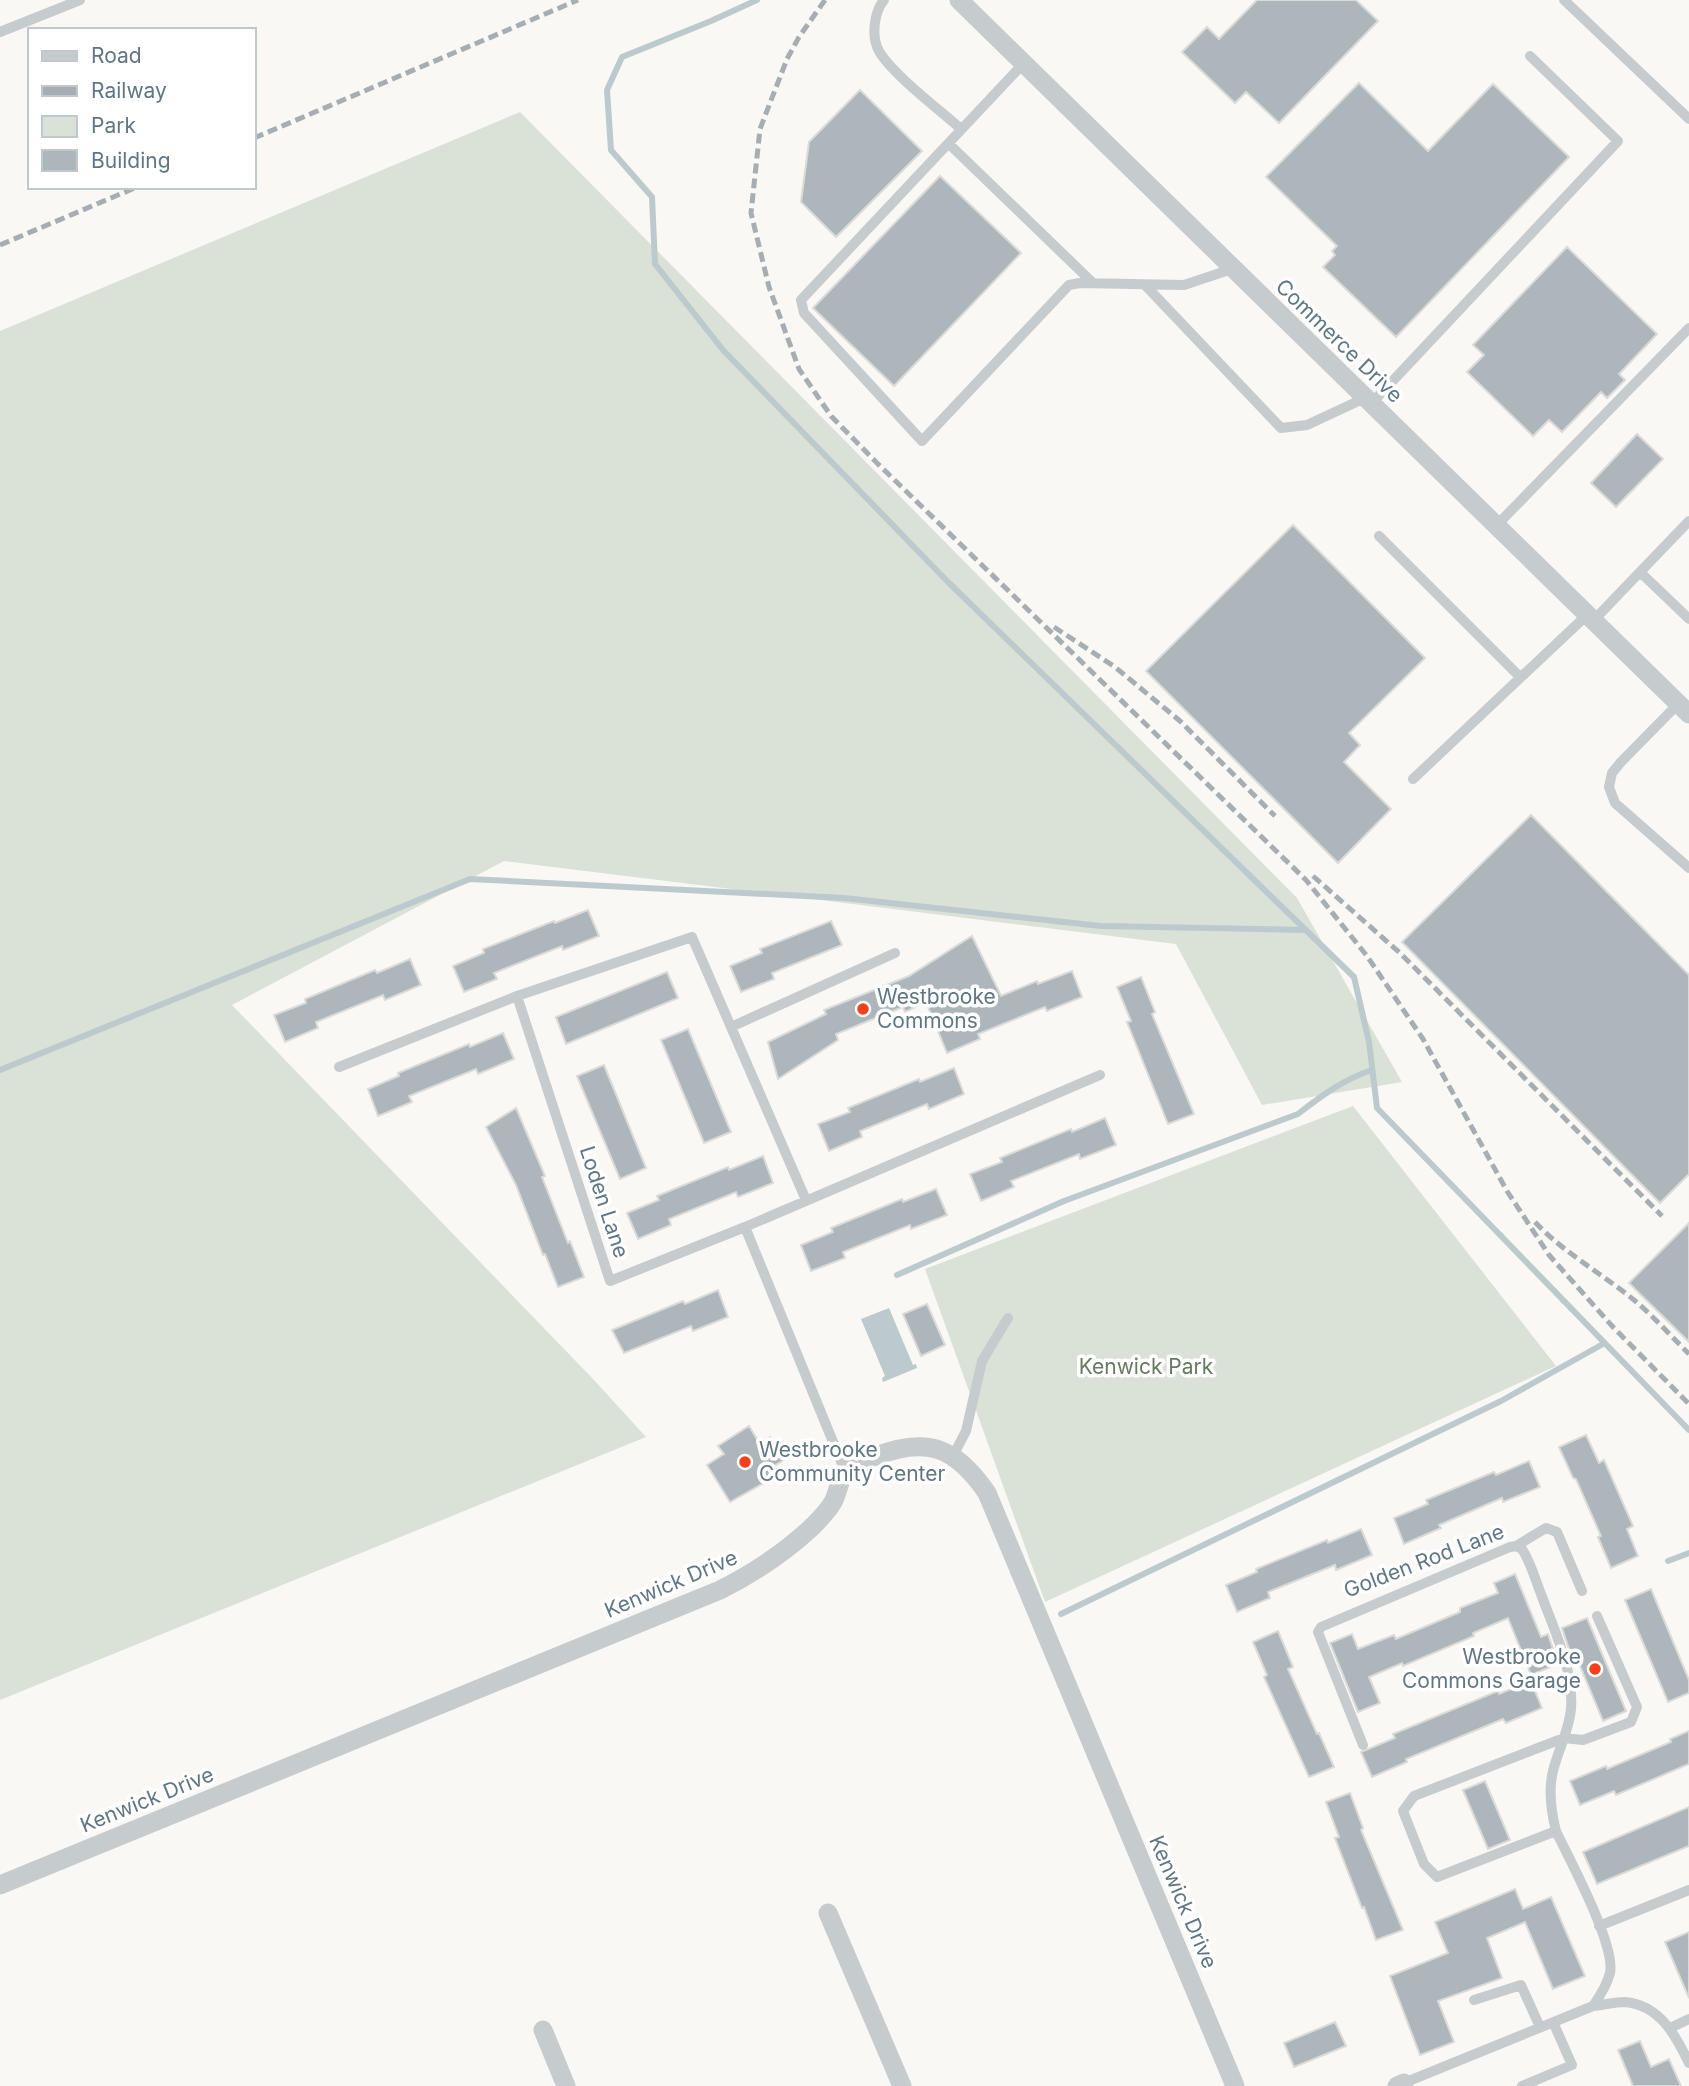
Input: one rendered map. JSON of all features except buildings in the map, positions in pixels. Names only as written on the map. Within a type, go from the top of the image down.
[{"type":"street","name":"Commerce Drive","points":[[959,0],[1684,709]]},
{"type":"street","name":"Kenwick Drive","points":[[0,1885],[720,1590],[756,1572],[788,1549],[815,1524],[833,1502],[845,1471],[859,1462],[901,1448],[922,1446],[943,1450],[953,1456],[974,1473],[987,1493],[1235,2086]]},
{"type":"street","points":[[828,1913],[902,2086]]},
{"type":"street","points":[[543,2030],[566,2086]]},
{"type":"lane","points":[[0,32],[80,0]]},
{"type":"lane","points":[[884,0],[880,5],[874,30],[878,50],[894,69],[961,129]]},
{"type":"lane","points":[[1564,0],[1689,119]]},
{"type":"lane","points":[[1145,285],[1281,428],[1307,425],[1368,401],[1618,141],[1530,56]]},
{"type":"lane","points":[[1023,64],[801,300],[804,313],[922,441],[1069,285],[1184,285],[1232,269]]},
{"type":"lane","points":[[949,144],[1093,283]]},
{"type":"lane","points":[[1496,526],[1689,328]]},
{"type":"lane","points":[[1413,779],[1520,677],[1640,572],[1689,522]]},
{"type":"lane","points":[[1379,536],[1520,677]]},
{"type":"lane","points":[[1640,572],[1689,619]]},
{"type":"lane","points":[[1684,709],[1621,762],[1612,774],[1609,787],[1615,803],[1689,868]]},
{"type":"lane","points":[[339,1067],[517,996],[692,937],[806,1200]]},
{"type":"lane","points":[[731,1027],[895,953]]},
{"type":"lane","name":"Loden Lane","points":[[517,996],[610,1281],[745,1227],[1100,1074]]},
{"type":"lane","points":[[745,1227],[845,1471]]},
{"type":"lane","points":[[953,1456],[966,1431],[982,1361],[1008,1318]]},
{"type":"lane","points":[[1516,1546],[1546,1528],[1557,1532],[1582,1591]]},
{"type":"lane","name":"Golden Rod Lane","points":[[1363,1745],[1318,1632],[1321,1627],[1516,1546],[1525,1554],[1562,1651],[1571,1696],[1571,1710],[1552,1773],[1550,1796],[1556,1830],[1609,1952],[1610,1972],[1605,1988],[1592,2006]]},
{"type":"lane","points":[[1556,1830],[1437,1877],[1424,1864],[1402,1811],[1414,1796],[1564,1738],[1583,1740],[1631,1721],[1637,1707],[1597,1616]]},
{"type":"lane","points":[[1599,1926],[1689,1890]]},
{"type":"lane","points":[[1474,2000],[1521,1985],[1541,2027]]},
{"type":"lane","points":[[1400,2085],[1592,2006],[1624,2002],[1661,2018],[1670,2028],[1689,2063]]},
{"type":"lane","points":[[1670,2028],[1689,2019]]},
{"type":"lane","points":[[1522,2086],[1572,2065],[1553,2022]]},
{"type":"green space","points":[[520,112],[1297,898],[1402,1082],[1262,1105],[1176,944],[504,861],[232,1005],[646,1437],[0,1700],[0,331]]},
{"type":"green space","name":"Kenwick Park","points":[[1353,1106],[1556,1366],[1045,1602],[925,1269]]},
{"type":"shaded area","points":[[889,1308],[913,1365],[916,1364],[917,1368],[883,1382],[882,1378],[885,1376],[861,1319]]},
{"type":"waterway","points":[[757,0],[622,57],[607,90],[611,150],[652,197],[655,264],[723,350],[947,581],[1354,977],[1369,1042],[1377,1108],[1689,1430]]},
{"type":"waterway","points":[[0,1070],[470,879],[844,898],[1101,926],[1306,930]]},
{"type":"waterway","points":[[897,1275],[1064,1201],[1298,1114],[1342,1083],[1372,1070]]},
{"type":"waterway","points":[[1061,1614],[1501,1401],[1603,1344]]},
{"type":"waterway","points":[[1668,1561],[1689,1553]]},
{"type":"railway","points":[[256,137],[578,0]]},
{"type":"railway","points":[[825,0],[787,59],[760,129],[751,213],[769,287],[799,369],[831,416],[877,463],[1306,880],[1367,956],[1423,1039],[1507,1191],[1549,1255],[1613,1327],[1689,1404]]},
{"type":"railway","points":[[0,245],[132,189]]},
{"type":"railway","points":[[1054,627],[1115,667],[1180,721],[1275,816]]},
{"type":"railway","points":[[1313,876],[1400,953],[1662,1216]]},
{"type":"railway","points":[[1535,1222],[1570,1253],[1634,1300],[1689,1354]]},
{"type":"place","name":"Westbrooke Commons","points":[[863,1009]]},
{"type":"place","name":"Westbrooke Community Center","points":[[745,1462]]},
{"type":"place","name":"Westbrooke Commons Garage","points":[[1595,1669]]}]
